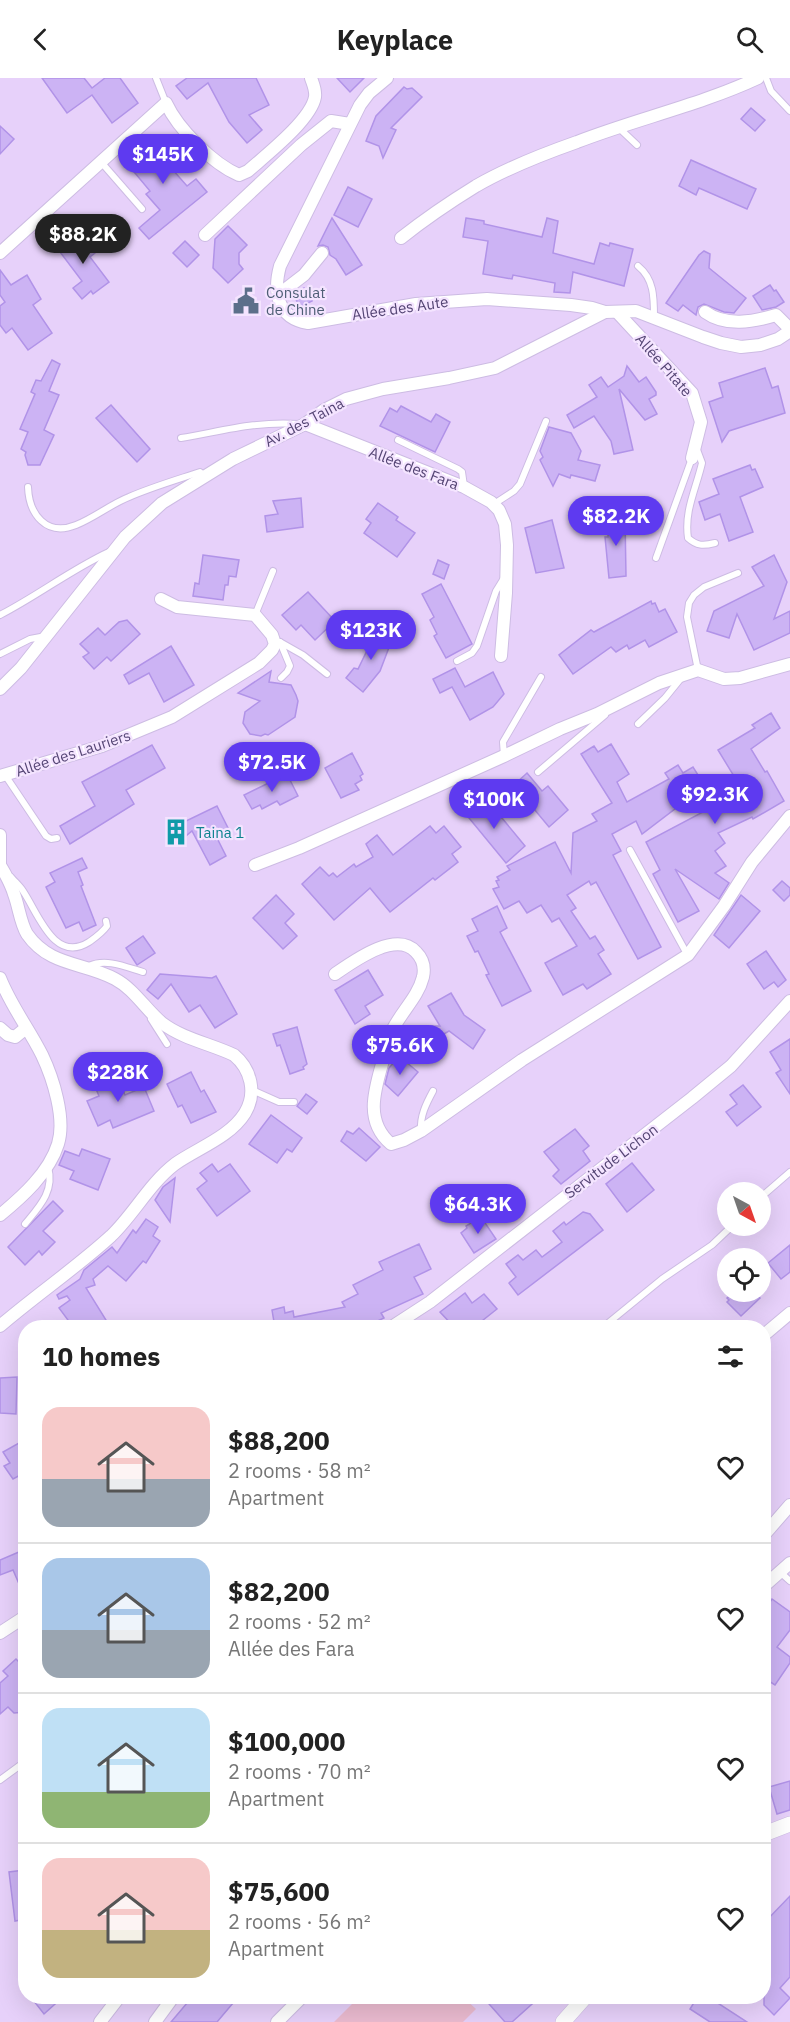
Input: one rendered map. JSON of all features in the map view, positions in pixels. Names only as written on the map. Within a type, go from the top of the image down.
[{"type":"street","points":[[0,253],[166,103],[184,130],[227,168],[239,175],[248,171],[309,113],[315,97],[311,78]]},
{"type":"street","points":[[278,295],[276,279],[280,266],[350,124],[365,98],[387,78]]},
{"type":"street","points":[[401,238],[435,212],[479,184],[577,142],[758,78]]},
{"type":"street","points":[[206,235],[288,156],[331,121],[350,124]]},
{"type":"street","points":[[278,295],[304,275],[322,253]]},
{"type":"street","name":"Allée des Aute","points":[[278,295],[284,311],[290,317],[296,321],[308,323],[416,303],[451,300],[487,299],[571,305],[611,312]]},
{"type":"street","points":[[611,312],[636,311],[712,340],[741,346],[769,342],[778,339],[790,330],[776,315],[747,322],[719,319],[705,312]]},
{"type":"street","name":"Av. des Taina","points":[[0,689],[21,668],[115,549],[162,503],[205,476],[233,459],[305,424],[346,399],[365,393],[495,368],[611,312]]},
{"type":"street","name":"Allée Pitate","points":[[611,312],[692,393],[701,422],[694,452]]},
{"type":"street","name":"Allée des Fara","points":[[305,424],[464,487],[493,504]]},
{"type":"street","points":[[493,504],[499,510],[504,524],[507,545],[501,656]]},
{"type":"street","points":[[160,599],[184,608],[255,615],[278,643]]},
{"type":"street","name":"Allée des Lauriers","points":[[2,775],[102,746],[204,703],[259,663],[278,643]]},
{"type":"street","points":[[255,866],[332,834],[659,683],[698,670],[724,679],[740,678],[790,664]]},
{"type":"street","points":[[335,974],[365,955],[392,944],[412,947],[421,957],[424,966],[423,978],[416,993],[392,1029],[373,1093],[375,1121],[383,1137],[391,1144],[404,1140],[421,1131],[522,1060],[687,955],[724,906],[752,862],[790,816]]},
{"type":"street","points":[[0,835],[0,866],[12,887],[26,932],[50,956],[114,978],[127,988],[145,1008],[180,1034],[224,1051],[240,1060],[250,1076],[252,1090],[245,1113],[228,1130],[176,1164],[158,1180],[112,1234],[0,1326]]},
{"type":"street","points":[[0,978],[8,998],[42,1054],[58,1103],[60,1128],[59,1142],[48,1165],[35,1182],[0,1215]]},
{"type":"street","name":"Servitude Lichon","points":[[402,1320],[430,1302],[731,1066],[790,1000]]},
{"type":"street","points":[[0,1028],[8,1035],[15,1037],[26,1028]]},
{"type":"street","points":[[771,1329],[790,1313]]},
{"type":"street","points":[[771,1527],[790,1505]]},
{"type":"street","points":[[771,1580],[790,1563]]},
{"type":"street","points":[[0,1633],[18,1621]]},
{"type":"street","points":[[771,1831],[790,1824]]},
{"type":"street","points":[[100,2022],[114,2004]]},
{"type":"street","points":[[155,2022],[168,2004]]},
{"type":"street","points":[[277,2022],[294,2004]]},
{"type":"street","points":[[563,2022],[579,2004]]},
{"type":"lane","points":[[156,78],[166,103]]},
{"type":"lane","points":[[766,78],[771,91],[790,111]]},
{"type":"lane","points":[[619,128],[637,145]]},
{"type":"lane","points":[[101,162],[142,209]]},
{"type":"lane","points":[[638,266],[649,277],[654,299],[654,317]]},
{"type":"lane","points":[[493,504],[514,491],[520,484],[546,421]]},
{"type":"lane","name":"Allée des Fara","points":[[181,438],[246,425],[274,422],[305,424]]},
{"type":"lane","points":[[398,440],[459,469],[462,472],[464,487]]},
{"type":"lane","points":[[694,452],[702,463],[687,511],[688,538],[696,545],[705,546],[715,543]]},
{"type":"lane","points":[[656,558],[694,452]]},
{"type":"lane","points":[[28,487],[33,511],[39,519],[50,526],[61,528],[75,525],[136,494],[200,472],[205,476]]},
{"type":"lane","points":[[0,615],[26,602],[93,559],[115,549]]},
{"type":"lane","points":[[255,615],[273,571]]},
{"type":"lane","points":[[698,670],[687,617],[689,603],[694,595],[704,587],[738,573]]},
{"type":"lane","points":[[457,661],[472,653],[477,646],[496,591],[506,575]]},
{"type":"lane","points":[[0,654],[30,639],[46,636]]},
{"type":"lane","points":[[278,643],[289,646],[327,674]]},
{"type":"lane","points":[[278,643],[290,666],[281,678]]},
{"type":"lane","points":[[638,724],[685,675]]},
{"type":"lane","points":[[504,756],[503,742],[541,677]]},
{"type":"lane","points":[[538,772],[619,703]]},
{"type":"lane","points":[[2,775],[46,836],[51,839],[57,838]]},
{"type":"lane","points":[[630,850],[687,955]]},
{"type":"lane","points":[[0,866],[23,890],[46,930],[62,944],[72,948],[81,946],[102,932],[107,926],[106,921]]},
{"type":"lane","points":[[85,969],[97,962],[111,963],[143,972]]},
{"type":"lane","points":[[145,1008],[167,1044]]},
{"type":"lane","points":[[252,1090],[279,1102],[294,1102]]},
{"type":"lane","points":[[421,1131],[420,1122],[424,1108],[433,1091]]},
{"type":"lane","points":[[25,1224],[44,1202],[51,1177],[48,1165]]},
{"type":"lane","points":[[771,1188],[790,1172]]},
{"type":"lane","points":[[612,1320],[662,1279],[721,1236]]},
{"type":"lane","points":[[780,1572],[790,1581]]},
{"type":"lane","points":[[0,1780],[18,1767]]},
{"type":"shaded area","points":[[0,78],[790,78],[790,2022],[0,2022]]},
{"type":"shaded area","points":[[352,2004],[471,2004],[476,2009],[463,2022],[334,2022]]},
{"type":"building","points":[[42,78],[84,78],[92,88],[105,78],[120,78],[138,103],[112,123],[92,95],[67,113]]},
{"type":"building","points":[[187,78],[256,78],[269,105],[249,115],[262,130],[247,143],[229,122],[208,83],[187,99],[176,86]]},
{"type":"building","points":[[337,78],[364,78],[350,92]]},
{"type":"building","points":[[404,87],[412,88],[422,97],[391,128],[396,130],[383,158],[379,146],[366,141],[376,116]]},
{"type":"building","points":[[751,108],[765,120],[755,131],[741,119]]},
{"type":"building","points":[[0,126],[14,139],[0,154]]},
{"type":"building","points":[[161,138],[176,155],[170,161],[175,167],[172,169],[187,186],[196,179],[207,192],[149,239],[139,228],[160,210],[146,194],[150,191],[125,161],[149,140],[154,145]]},
{"type":"building","points":[[691,160],[756,189],[747,209],[699,188],[696,195],[679,186]]},
{"type":"building","points":[[348,187],[372,199],[358,227],[334,215]]},
{"type":"building","points":[[332,218],[362,265],[346,275],[336,259],[330,255],[328,247],[318,246]]},
{"type":"building","points":[[466,218],[542,237],[547,218],[558,221],[553,253],[594,264],[600,243],[633,249],[624,286],[573,272],[570,293],[554,292],[555,283],[513,275],[512,279],[483,274],[488,241],[463,237]]},
{"type":"building","points":[[228,226],[247,245],[239,253],[239,264],[243,269],[228,283],[213,268],[215,239]]},
{"type":"building","points":[[78,232],[95,253],[90,257],[109,282],[93,294],[91,291],[82,299],[73,288],[82,281],[57,248]]},
{"type":"building","points":[[185,241],[199,255],[187,267],[173,253]]},
{"type":"building","points":[[704,251],[710,254],[709,268],[746,298],[734,313],[724,312],[704,304],[698,307],[696,315],[683,305],[678,311],[666,303]]},
{"type":"building","points":[[0,270],[11,285],[27,275],[41,299],[33,305],[52,333],[28,350],[12,328],[6,333],[0,325],[0,306],[5,302],[0,295]]},
{"type":"building","points":[[770,285],[784,302],[776,307],[762,310],[753,296]]},
{"type":"building","points":[[304,288],[312,301],[300,307],[293,294]]},
{"type":"building","points":[[52,360],[60,364],[49,391],[59,395],[44,430],[54,435],[40,465],[28,465],[26,452],[21,449],[28,432],[20,429],[35,394],[31,392],[36,380],[41,381]]},
{"type":"building","points":[[627,366],[639,382],[646,377],[656,392],[656,395],[649,399],[657,414],[645,420],[619,389],[633,450],[614,454],[611,441],[594,416],[574,428],[567,415],[597,397],[589,385],[601,377],[608,387],[624,376]]},
{"type":"building","points":[[765,368],[772,388],[778,386],[785,413],[729,431],[722,442],[709,402],[723,397],[719,383]]},
{"type":"building","points":[[111,405],[150,449],[137,462],[96,418]]},
{"type":"building","points":[[401,406],[431,422],[436,414],[450,422],[435,452],[380,426],[390,408],[397,412]]},
{"type":"building","points":[[549,427],[571,433],[581,451],[578,460],[600,465],[595,481],[571,475],[570,478],[559,474],[553,486],[540,460],[543,457],[540,451]]},
{"type":"building","points":[[750,465],[752,470],[755,469],[763,487],[740,497],[753,532],[729,541],[720,514],[705,520],[699,502],[719,494],[713,479]]},
{"type":"building","points":[[301,498],[303,527],[267,532],[265,516],[278,514],[273,501]]},
{"type":"building","points":[[378,503],[398,517],[396,520],[415,533],[397,557],[364,533],[371,523],[366,519]]},
{"type":"building","points":[[608,517],[625,517],[626,576],[609,578],[605,537],[608,537]]},
{"type":"building","points":[[552,520],[564,568],[536,573],[525,528]]},
{"type":"building","points":[[203,555],[239,560],[236,577],[229,576],[228,585],[225,585],[223,600],[193,596],[195,583],[199,584]]},
{"type":"building","points":[[774,555],[787,582],[774,619],[790,611],[790,633],[754,650],[737,614],[729,638],[707,631],[714,611],[764,586],[752,567]]},
{"type":"building","points":[[438,560],[449,565],[444,579],[433,574]]},
{"type":"building","points":[[441,584],[472,644],[446,658],[434,636],[437,634],[430,620],[434,617],[422,594]]},
{"type":"building","points":[[308,592],[335,621],[315,640],[301,625],[296,630],[282,615]]},
{"type":"building","points":[[651,601],[652,604],[655,603],[659,612],[665,609],[677,632],[649,647],[645,640],[629,649],[627,645],[616,652],[611,647],[573,674],[559,655],[591,630],[594,632]]},
{"type":"building","points":[[127,620],[140,634],[111,661],[107,657],[94,669],[83,657],[89,653],[80,644],[98,628],[105,635],[119,622]]},
{"type":"building","points":[[377,630],[393,637],[380,671],[363,692],[346,678],[354,668],[358,669]]},
{"type":"building","points":[[171,646],[194,685],[164,702],[149,673],[129,684],[124,675]]},
{"type":"building","points":[[455,668],[465,687],[493,672],[504,694],[493,707],[470,720],[452,687],[440,693],[433,679]]},
{"type":"building","points":[[271,671],[269,682],[291,685],[298,701],[295,717],[268,735],[250,734],[243,723],[245,712],[260,701],[238,693]]},
{"type":"building","points":[[771,713],[780,728],[751,749],[784,801],[753,819],[752,817],[718,833],[725,843],[715,851],[726,866],[715,873],[729,883],[719,899],[675,869],[699,911],[678,922],[653,874],[660,870],[646,842],[739,793],[736,788],[740,786],[718,750],[755,728],[752,725]]},
{"type":"building","points":[[611,744],[629,774],[617,782],[627,802],[669,779],[665,773],[678,765],[683,773],[693,767],[705,786],[642,834],[636,821],[612,834],[621,851],[613,855],[661,947],[638,959],[596,882],[591,885],[589,881],[567,895],[576,908],[571,911],[590,939],[595,936],[604,950],[598,954],[611,974],[587,989],[583,984],[563,995],[545,963],[577,946],[559,918],[552,922],[541,905],[527,913],[519,901],[504,909],[493,889],[499,887],[497,877],[510,870],[507,866],[555,842],[571,873],[573,833],[597,821],[592,814],[612,803],[581,754],[594,746],[598,752]]},
{"type":"building","points":[[152,745],[165,768],[126,790],[134,804],[70,844],[60,826],[95,806],[82,782]]},
{"type":"building","points":[[352,753],[363,774],[360,776],[362,780],[355,784],[359,790],[341,798],[325,768]]},
{"type":"building","points":[[527,773],[542,791],[548,786],[568,810],[549,827],[514,785]]},
{"type":"building","points":[[287,774],[298,796],[280,805],[277,801],[262,809],[260,805],[252,809],[244,795]]},
{"type":"building","points":[[472,796],[490,817],[497,812],[525,846],[506,863],[460,807]]},
{"type":"building","points":[[217,806],[228,828],[215,834],[226,856],[210,865],[192,831],[175,842],[167,836],[167,829],[172,823],[182,823]]},
{"type":"building","points":[[430,826],[436,833],[444,826],[461,847],[452,854],[458,862],[435,880],[433,878],[390,912],[370,888],[334,920],[302,884],[320,867],[329,876],[333,873],[337,877],[354,864],[356,867],[373,857],[366,844],[377,835],[393,855]]},
{"type":"building","points":[[82,858],[87,868],[78,872],[96,925],[83,931],[79,922],[66,928],[46,887],[55,882],[50,873]]},
{"type":"building","points":[[782,881],[790,888],[790,895],[784,901],[773,890]]},
{"type":"building","points":[[276,895],[294,914],[285,923],[297,936],[283,949],[253,918]]},
{"type":"building","points":[[741,895],[760,911],[729,948],[714,935]]},
{"type":"building","points":[[497,906],[507,928],[500,932],[531,991],[502,1006],[486,975],[489,974],[478,951],[475,952],[467,936],[478,931],[472,919]]},
{"type":"building","points":[[143,936],[155,953],[137,965],[126,948]]},
{"type":"building","points":[[766,951],[786,980],[778,987],[774,982],[764,989],[747,964]]},
{"type":"building","points":[[368,970],[383,995],[365,1006],[370,1014],[355,1024],[335,990]]},
{"type":"building","points":[[160,974],[212,978],[216,976],[237,1014],[215,1028],[200,1005],[189,1012],[171,984],[158,999],[147,990]]},
{"type":"building","points":[[451,993],[464,1015],[485,1030],[473,1049],[449,1031],[420,1048],[415,1039],[415,1026],[440,1026],[428,1006]]},
{"type":"building","points":[[297,1027],[307,1064],[303,1067],[304,1069],[290,1074],[280,1045],[277,1046],[273,1034]]},
{"type":"building","points":[[790,1039],[790,1094],[776,1073],[781,1070],[770,1052]]},
{"type":"building","points":[[399,1056],[418,1072],[398,1096],[385,1084],[389,1068]]},
{"type":"building","points":[[115,1072],[125,1095],[144,1087],[154,1111],[113,1128],[110,1120],[98,1126],[87,1101],[99,1096],[93,1082]]},
{"type":"building","points":[[191,1072],[201,1092],[204,1090],[216,1112],[191,1123],[182,1105],[178,1107],[167,1084]]},
{"type":"building","points":[[743,1085],[761,1107],[737,1126],[726,1112],[737,1104],[730,1095]]},
{"type":"building","points":[[306,1094],[317,1102],[307,1114],[297,1106]]},
{"type":"building","points":[[271,1115],[302,1138],[292,1152],[287,1149],[277,1163],[249,1144]]},
{"type":"building","points":[[359,1128],[380,1147],[366,1161],[341,1141],[347,1131],[353,1134]]},
{"type":"building","points":[[575,1129],[589,1146],[583,1151],[590,1161],[561,1184],[553,1176],[559,1170],[544,1152]]},
{"type":"building","points":[[82,1149],[110,1159],[98,1190],[70,1179],[74,1171],[59,1165],[65,1151],[79,1156]]},
{"type":"building","points":[[632,1163],[654,1190],[627,1212],[606,1184]]},
{"type":"building","points":[[212,1164],[218,1172],[230,1164],[250,1191],[217,1216],[197,1189],[207,1181],[200,1173]]},
{"type":"building","points":[[175,1178],[170,1222],[155,1200],[163,1187]]},
{"type":"building","points":[[53,1201],[63,1211],[43,1231],[55,1242],[42,1255],[39,1251],[25,1265],[8,1247]]},
{"type":"building","points":[[583,1212],[590,1214],[603,1230],[518,1295],[509,1283],[516,1277],[506,1264],[518,1255],[523,1260],[536,1250],[542,1257],[562,1242],[553,1231],[564,1222],[566,1225]]},
{"type":"building","points":[[481,1217],[496,1239],[474,1253],[461,1233],[467,1228],[466,1226]]},
{"type":"building","points":[[146,1219],[158,1227],[153,1236],[160,1241],[146,1263],[143,1261],[126,1281],[108,1266],[93,1279],[95,1285],[86,1288],[106,1320],[68,1320],[59,1308],[70,1300],[67,1296],[59,1299],[57,1295],[80,1279],[84,1270],[112,1247],[117,1253],[133,1230],[136,1233]]},
{"type":"building","points":[[419,1244],[431,1269],[414,1277],[423,1294],[381,1313],[384,1318],[380,1320],[274,1320],[272,1310],[284,1307],[285,1313],[293,1311],[294,1317],[345,1307],[342,1302],[358,1294],[353,1285],[383,1270],[379,1262]]},
{"type":"building","points":[[790,1245],[790,1272],[781,1279],[771,1267],[771,1261]]},
{"type":"building","points":[[465,1293],[472,1303],[484,1294],[497,1309],[483,1320],[448,1320],[440,1312]]},
{"type":"building","points":[[727,1302],[756,1302],[741,1316]]},
{"type":"building","points":[[17,1377],[16,1414],[0,1413],[0,1378]]},
{"type":"building","points":[[18,1444],[18,1476],[13,1479],[4,1466],[10,1463],[3,1452]]},
{"type":"building","points":[[18,1552],[18,1582],[13,1570],[0,1575],[0,1560]]},
{"type":"building","points":[[772,1599],[790,1612],[790,1630],[777,1647],[790,1657],[790,1663],[775,1685],[771,1682]]},
{"type":"building","points":[[16,1659],[18,1661],[18,1713],[14,1713],[8,1707],[0,1714],[0,1683],[8,1676],[3,1671]]},
{"type":"building","points":[[790,1781],[790,1810],[777,1814],[771,1786]]},
{"type":"building","points":[[18,1871],[18,1920],[15,1921],[9,1872]]},
{"type":"building","points":[[790,1896],[790,1977],[780,1988],[790,1998],[774,2015],[764,2005],[771,2004],[771,1916]]},
{"type":"building","points":[[36,2004],[55,2004],[44,2014]]},
{"type":"building","points":[[186,2004],[232,2004],[217,2022],[171,2022]]},
{"type":"building","points":[[489,2004],[532,2004],[512,2022],[505,2022]]},
{"type":"building","points":[[693,2004],[719,2004],[747,2022],[710,2022],[690,2009]]},
{"type":"place","name":"Consulat de Chine","points":[[246,301]]},
{"type":"place","name":"Taina 1","points":[[176,832]]}]
